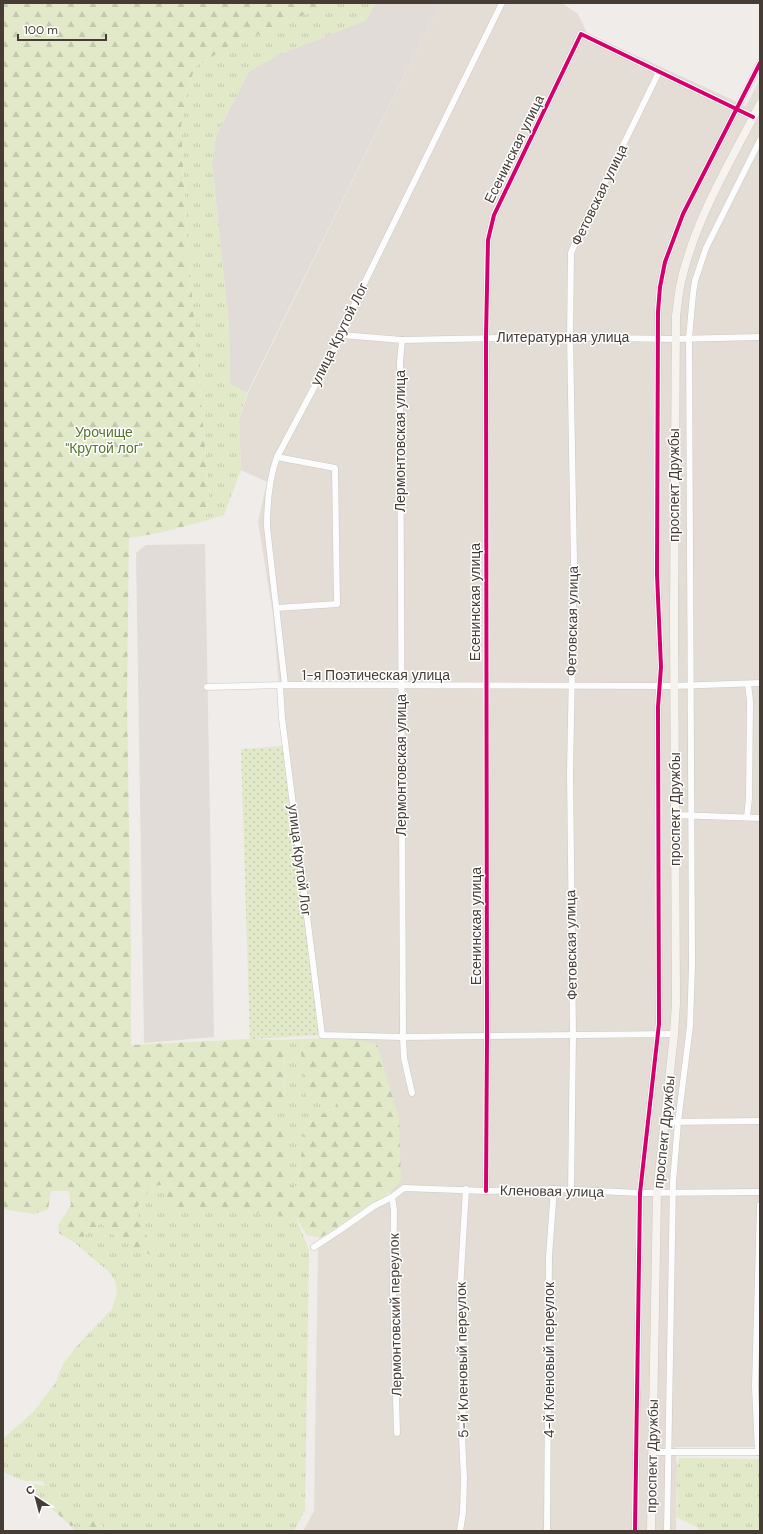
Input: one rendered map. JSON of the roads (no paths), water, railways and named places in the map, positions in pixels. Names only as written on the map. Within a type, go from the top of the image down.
[{"type":"main road","name":"проспект Дружбы","points":[[651,1531],[657,1193],[676,1002],[674,686],[675,339],[678,298],[682,275],[689,252],[708,207],[760,104]]},
{"type":"street","name":"улица Крутой Лог","points":[[403,1038],[322,1034],[285,741],[283,686],[277,608],[267,527],[267,508],[272,471],[277,457],[342,335],[357,298],[502,3]]},
{"type":"street","name":"Есенинская улица","points":[[486,1191],[486,337],[488,240],[494,215],[581,34],[649,65],[659,72]]},
{"type":"street","points":[[635,1531],[640,1193],[658,1034],[658,707],[661,666],[657,574],[657,338],[660,287],[665,262],[683,214],[760,63]]},
{"type":"street","points":[[659,72],[753,117]]},
{"type":"street","name":"Фетовская улица","points":[[571,1190],[573,1035],[570,773],[574,562],[570,337],[571,253],[659,72]]},
{"type":"street","points":[[667,1531],[672,1192],[678,1122],[690,1026],[692,965],[689,338],[695,282],[706,248],[760,140]]},
{"type":"street","name":"Литературная улица","points":[[342,335],[402,340],[486,337],[675,339],[760,337]]},
{"type":"street","name":"Лермонтовская улица","points":[[402,340],[400,362],[403,1038],[404,1058],[412,1093]]},
{"type":"street","points":[[277,457],[335,468],[337,604],[277,608]]},
{"type":"street","name":"1-я Поэтическая улица","points":[[207,687],[691,686],[760,683]]},
{"type":"street","points":[[747,817],[749,798],[750,701],[748,684]]},
{"type":"street","points":[[675,815],[760,818]]},
{"type":"street","points":[[403,1038],[674,1034]]},
{"type":"street","points":[[665,1122],[760,1121]]},
{"type":"street","name":"Кленовая улица","points":[[314,1247],[374,1206],[392,1197],[404,1188],[486,1191],[554,1189],[640,1193],[760,1192]]},
{"type":"street","name":"4-й Кленовый переулок","points":[[547,1531],[549,1256],[554,1189]]},
{"type":"street","name":"5-й Кленовый переулок","points":[[460,1531],[463,1512],[464,1478],[462,1437],[464,1370],[460,1323],[460,1290],[466,1190]]},
{"type":"street","name":"Лермонтовский переулок","points":[[392,1197],[394,1210],[393,1292],[397,1433]]},
{"type":"street","points":[[652,1452],[759,1452],[755,1386],[760,1205]]},
{"type":"park label","name":"Урочище \"Крутой лог\"","points":[[104,440]]}]
